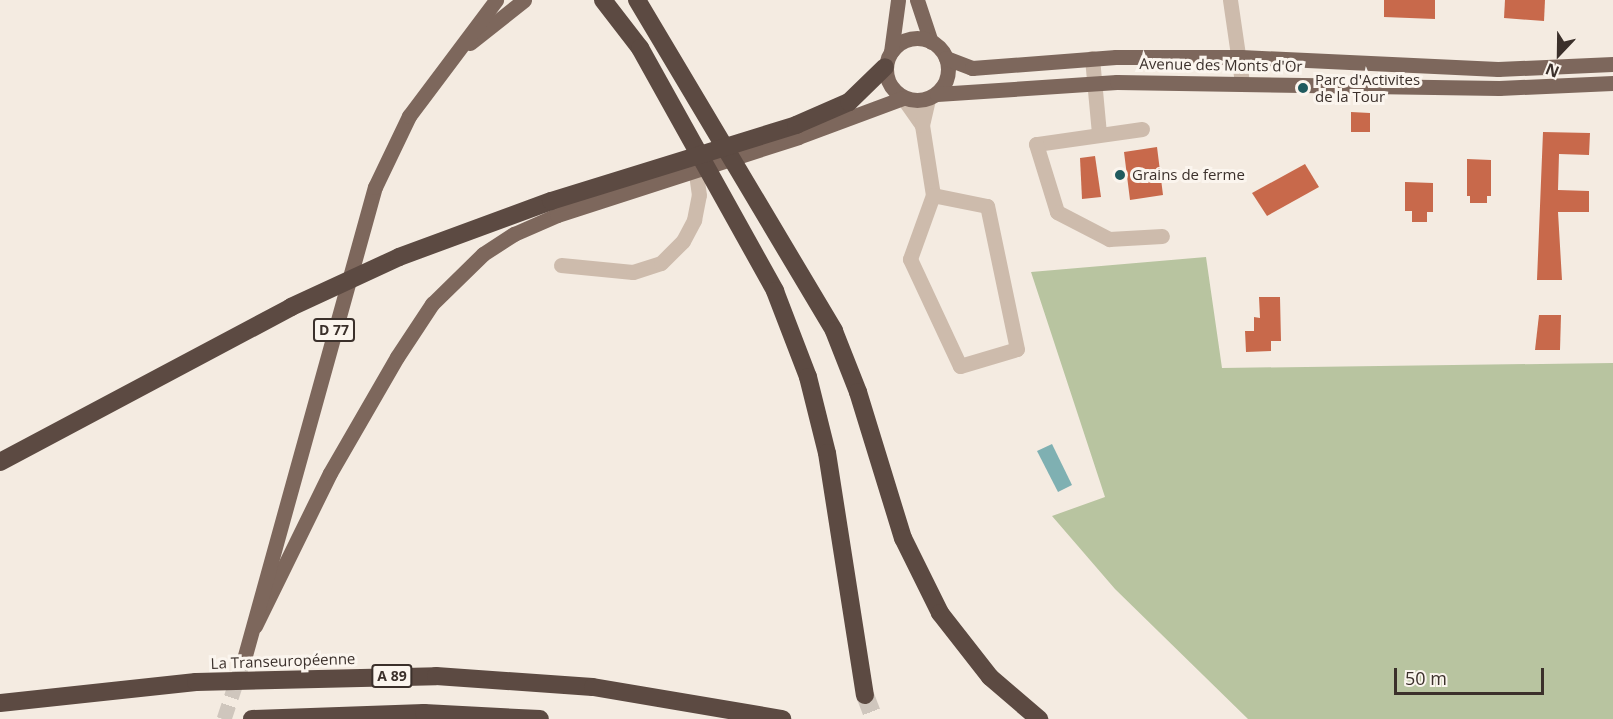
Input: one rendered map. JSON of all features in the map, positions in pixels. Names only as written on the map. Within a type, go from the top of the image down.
[{"type":"highway","points":[[603,0],[640,48],[775,291],[808,377],[827,453],[865,695]]},
{"type":"highway","points":[[637,0],[834,331],[858,392],[903,538],[940,613],[990,677],[1039,719]]},
{"type":"highway","points":[[0,462],[291,307],[399,257],[551,201],[641,181],[797,131],[849,102],[888,59]]},
{"type":"highway","name":"La Transeuropéenne","points":[[0,704],[196,682],[436,676],[593,687],[782,719]]},
{"type":"highway","points":[[252,719],[424,713],[540,719]]},
{"type":"main road","name":"D 77","points":[[244,659],[375,187],[409,116],[496,0]]},
{"type":"main road","name":"D 77","points":[[456,54],[524,0]]},
{"type":"main road","points":[[898,0],[888,59],[888,82],[903,98]]},
{"type":"main road","points":[[797,131],[903,98],[933,96],[948,77],[946,58],[931,42],[916,0]]},
{"type":"main road","points":[[888,59],[913,38],[931,42]]},
{"type":"main road","name":"Avenue des Monts d'Or","points":[[946,58],[972,68],[1092,58],[1241,57],[1498,69],[1613,64]]},
{"type":"main road","name":"Avenue des Monts d'Or","points":[[933,96],[1095,82],[1242,82],[1499,88],[1613,83]]},
{"type":"main road","points":[[255,626],[330,473],[432,304],[483,254],[514,234],[641,181]]},
{"type":"street","points":[[1230,0],[1241,57],[1242,82]]},
{"type":"street","points":[[1092,58],[1099,134]]},
{"type":"street","points":[[922,125],[933,96]]},
{"type":"street","points":[[903,98],[922,125],[933,195],[910,259],[960,366],[1017,349],[987,206],[933,195]]},
{"type":"street","points":[[1142,129],[1036,144],[1057,212],[1109,239],[1162,236]]},
{"type":"street","points":[[561,265],[633,272],[661,263],[683,241],[694,220],[699,195],[692,145]]},
{"type":"green space","points":[[1206,257],[1222,368],[1613,363],[1613,719],[1248,719],[1115,589],[1052,516],[1105,497],[1031,272]]},
{"type":"water","points":[[1052,444],[1072,485],[1058,492],[1037,451]]},
{"type":"building","points":[[1384,0],[1435,0],[1435,19],[1384,17]]},
{"type":"building","points":[[1505,0],[1545,0],[1544,21],[1504,18]]},
{"type":"building","points":[[1351,112],[1370,113],[1370,132],[1351,132]]},
{"type":"building","points":[[1543,132],[1590,133],[1589,155],[1559,154],[1558,190],[1589,191],[1589,212],[1558,212],[1562,280],[1537,280]]},
{"type":"building","points":[[1157,147],[1163,195],[1130,200],[1124,152]]},
{"type":"building","points":[[1095,156],[1101,197],[1082,199],[1080,158]]},
{"type":"building","points":[[1467,159],[1491,160],[1491,196],[1487,196],[1487,203],[1470,203],[1470,196],[1467,196]]},
{"type":"building","points":[[1305,164],[1319,187],[1267,216],[1252,193]]},
{"type":"building","points":[[1405,182],[1433,183],[1433,212],[1427,212],[1427,222],[1412,222],[1412,211],[1405,211]]},
{"type":"building","points":[[1259,297],[1280,297],[1281,341],[1271,341],[1271,351],[1246,352],[1245,331],[1254,331],[1254,317],[1260,318]]},
{"type":"building","points":[[1539,315],[1561,315],[1560,350],[1535,350]]},
{"type":"tunnel","points":[[224,719],[244,659]]},
{"type":"tunnel","points":[[865,695],[874,719]]},
{"type":"place","name":"Parc d'Activites de la Tour","points":[[1303,88]]},
{"type":"place","name":"Grains de ferme","points":[[1120,175]]}]
